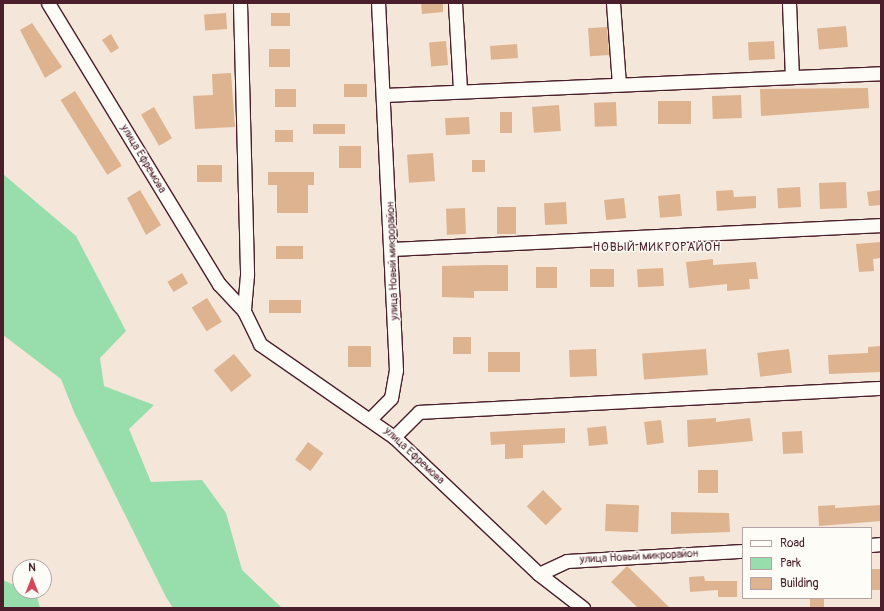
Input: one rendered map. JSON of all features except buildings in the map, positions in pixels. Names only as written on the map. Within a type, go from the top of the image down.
[{"type":"street","name":"улица Ефремова","points":[[48,3],[219,284],[244,311],[260,344],[371,418],[394,437],[539,574],[583,608]]},
{"type":"street","points":[[240,3],[247,275],[244,311]]},
{"type":"street","name":"улица Новый микрорайон","points":[[371,418],[391,398],[396,370],[393,249],[385,95],[378,3]]},
{"type":"street","points":[[456,3],[460,91]]},
{"type":"street","points":[[613,3],[619,84]]},
{"type":"street","points":[[789,3],[792,77]]},
{"type":"street","points":[[385,95],[881,73]]},
{"type":"street","points":[[393,249],[881,225]]},
{"type":"street","points":[[394,437],[419,412],[881,388]]},
{"type":"street","name":"улица Новый микрорайон","points":[[539,574],[567,561],[742,552]]},
{"type":"green space","points":[[3,174],[76,236],[126,331],[100,358],[104,386],[154,405],[129,429],[151,482],[202,480],[226,513],[242,570],[282,608],[173,608],[166,597],[74,412],[61,379],[3,335]]},
{"type":"green space","points":[[3,580],[12,584],[12,599],[38,599],[40,608],[3,608]]},
{"type":"district","name":"НОВЫЙ МИКРОРАЙОН","points":[[657,248]]}]
